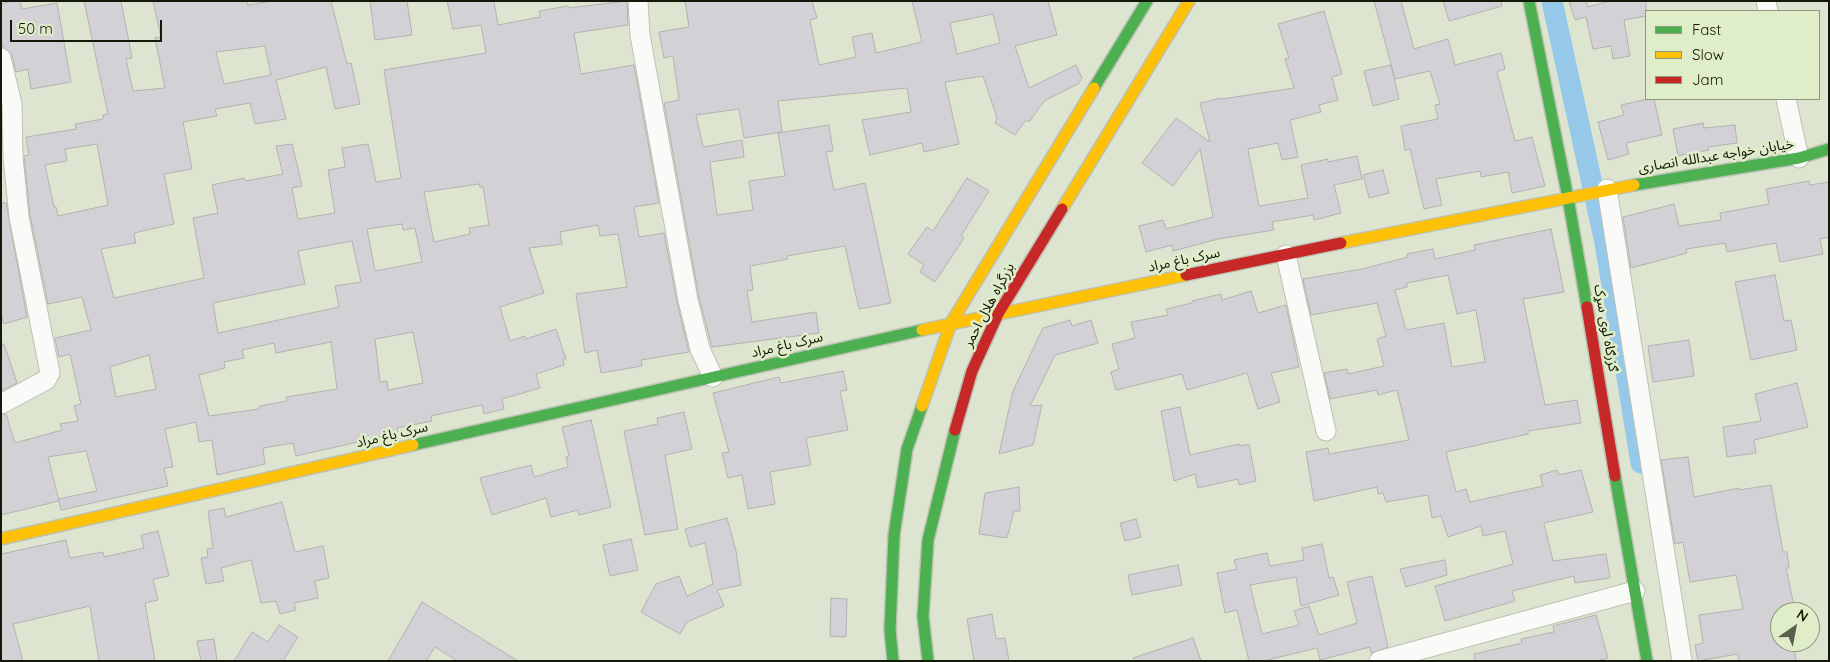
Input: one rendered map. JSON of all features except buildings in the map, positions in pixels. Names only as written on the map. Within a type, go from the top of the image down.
[{"type":"main road","name":"بزرگراه هلال احمر","points":[[894,661],[890,630],[894,535],[906,449],[951,323],[1146,1]]},
{"type":"main road","name":"بزرگراه هلال احمر","points":[[928,661],[923,616],[928,540],[947,456],[972,371],[998,314],[1189,1]]},
{"type":"main road","name":"ګزرګاه لوی سړک","points":[[1529,1],[1568,198],[1647,661]]},
{"type":"main road","name":"خیابان خواجه عبدالله انصاری","points":[[1583,195],[1607,189],[1799,158],[1829,149]]},
{"type":"main road","name":"سرک باغ مراد","points":[[1,539],[951,323],[1583,195]]},
{"type":"street","points":[[638,1],[640,35],[688,300],[700,349],[713,377]]},
{"type":"street","points":[[1,58],[12,104],[13,157],[19,217],[50,373],[46,380],[1,404]]},
{"type":"street","points":[[1786,100],[1799,158]]},
{"type":"street","points":[[1607,189],[1682,661]]},
{"type":"street","points":[[1286,255],[1326,431]]},
{"type":"street","points":[[1379,661],[1635,591]]},
{"type":"waterway","points":[[1552,1],[1605,243],[1641,463]]},
{"type":"traffic: fast","points":[[1094,88],[1147,1]]},
{"type":"traffic: fast","points":[[1529,1],[1568,198],[1587,307]]},
{"type":"traffic: fast","points":[[1634,185],[1799,158],[1829,149]]},
{"type":"traffic: fast","points":[[413,445],[922,330]]},
{"type":"traffic: fast","points":[[893,661],[890,630],[894,535],[907,449],[922,406]]},
{"type":"traffic: fast","points":[[928,661],[923,616],[928,540],[955,430]]},
{"type":"traffic: fast","points":[[1615,476],[1647,661]]},
{"type":"traffic: slow","points":[[1062,209],[1189,1]]},
{"type":"traffic: slow","points":[[922,406],[951,323],[1094,88]]},
{"type":"traffic: slow","points":[[1341,243],[1634,185]]},
{"type":"traffic: slow","points":[[922,330],[1186,275]]},
{"type":"traffic: slow","points":[[1,539],[413,445]]},
{"type":"traffic: jam","points":[[955,430],[972,371],[998,314],[1062,209]]},
{"type":"traffic: jam","points":[[1186,275],[1341,243]]},
{"type":"traffic: jam","points":[[1587,307],[1615,476]]}]
